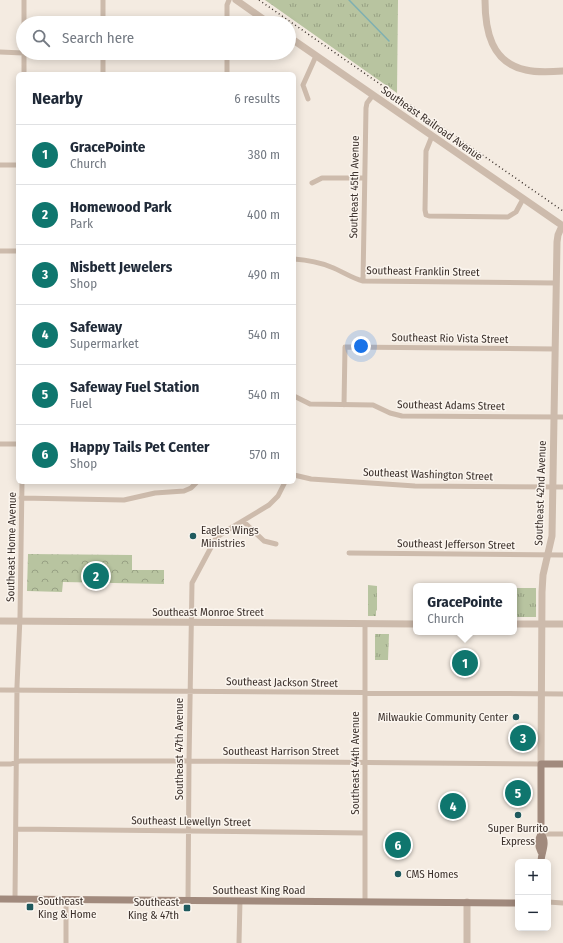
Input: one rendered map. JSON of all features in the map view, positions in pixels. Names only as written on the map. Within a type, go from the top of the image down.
[{"type":"main road","name":"Southeast Harrison Street","points":[[541,764],[563,764]]},
{"type":"main road","name":"Southeast 42nd Avenue","points":[[541,764],[541,834],[544,839],[541,859]]},
{"type":"main road","name":"Southeast King Road","points":[[0,899],[515,903]]},
{"type":"street","points":[[24,0],[24,16]]},
{"type":"street","points":[[103,0],[103,16]]},
{"type":"street","points":[[227,16],[227,5],[229,0]]},
{"type":"street","points":[[236,0],[259,16]]},
{"type":"street","points":[[485,0],[485,16],[488,35],[496,50],[506,61],[527,70],[563,72]]},
{"type":"street","name":"Southeast Railroad Avenue","points":[[296,42],[563,226]]},
{"type":"street","points":[[0,52],[16,53]]},
{"type":"street","points":[[308,100],[303,85],[316,56]]},
{"type":"street","points":[[23,60],[24,72]]},
{"type":"street","points":[[103,60],[103,72]]},
{"type":"street","points":[[227,60],[227,72]]},
{"type":"street","name":"Southeast 45th Avenue","points":[[363,281],[366,108],[367,103],[373,95]]},
{"type":"street","points":[[432,136],[426,151],[426,215],[508,217],[516,212],[524,200]]},
{"type":"street","points":[[0,165],[16,165]]},
{"type":"street","points":[[312,183],[322,178],[364,178]]},
{"type":"street","name":"Southeast 42nd Avenue","points":[[541,764],[542,579],[552,536],[557,237],[563,226]]},
{"type":"street","points":[[0,251],[16,251]]},
{"type":"street","name":"Southeast Franklin Street","points":[[296,259],[321,263],[363,281],[556,283]]},
{"type":"street","name":"Southeast Rio Vista Street","points":[[344,405],[345,346],[555,349]]},
{"type":"street","name":"Southeast Adams Street","points":[[296,397],[310,404],[373,405],[390,413],[402,416],[563,417]]},
{"type":"street","points":[[0,444],[16,444]]},
{"type":"street","name":"Southeast Washington Street","points":[[296,475],[312,479],[415,486],[563,487]]},
{"type":"street","name":"Southeast Home Avenue","points":[[15,899],[22,484]]},
{"type":"street","points":[[21,498],[124,500],[155,493],[184,491],[192,488],[195,484]]},
{"type":"street","name":"Southeast 47th Avenue","points":[[188,901],[191,591],[194,577],[216,538],[275,500],[284,484]]},
{"type":"street","points":[[243,521],[264,541],[276,544]]},
{"type":"street","name":"Southeast Jefferson Street","points":[[349,553],[563,555]]},
{"type":"street","name":"Southeast Monroe Street","points":[[0,621],[413,624]]},
{"type":"street","name":"Southeast 44th Avenue","points":[[365,624],[365,902]]},
{"type":"street","points":[[517,624],[563,624]]},
{"type":"street","name":"Southeast Jackson Street","points":[[0,690],[563,694]]},
{"type":"street","name":"Southeast Harrison Street","points":[[0,764],[11,764],[17,761],[541,764]]},
{"type":"street","name":"Southeast Llewellyn Street","points":[[16,829],[365,833]]},
{"type":"street","points":[[541,834],[563,834]]},
{"type":"street","points":[[66,900],[66,943]]},
{"type":"street","points":[[239,943],[240,900]]},
{"type":"street","points":[[467,902],[467,943]]},
{"type":"street","points":[[551,902],[563,903]]},
{"type":"green space","points":[[265,0],[398,0],[397,93],[296,22],[296,16],[288,16]]},
{"type":"green space","points":[[28,554],[132,555],[132,570],[164,570],[164,584],[63,582],[62,592],[27,591]]},
{"type":"green space","points":[[368,585],[377,586],[376,616],[368,616]]},
{"type":"green space","points":[[517,588],[536,588],[536,617],[517,617]]},
{"type":"green space","points":[[375,634],[389,634],[388,660],[375,660]]},
{"type":"waterway","points":[[349,0],[389,41]]},
{"type":"railway","points":[[259,0],[282,16]]},
{"type":"railway","points":[[296,26],[563,211]]},
{"type":"place","name":"Eagles Wings Ministries","points":[[193,536]]},
{"type":"place","name":"Homewood Park","points":[[96,576]]},
{"type":"place","name":"GracePointe","points":[[465,663]]},
{"type":"place","name":"Milwaukie Community Center","points":[[516,717]]},
{"type":"place","name":"Nisbett Jewelers","points":[[523,738]]},
{"type":"place","name":"Safeway Fuel Station","points":[[518,793]]},
{"type":"place","name":"Safeway","points":[[453,806]]},
{"type":"place","name":"Super Burrito Express","points":[[518,815]]},
{"type":"place","name":"Happy Tails Pet Center","points":[[398,845]]},
{"type":"place","name":"CMS Homes","points":[[398,874]]},
{"type":"place","name":"Southeast King & Home","points":[[30,907]]},
{"type":"place","name":"Southeast King & 47th","points":[[187,908]]}]
